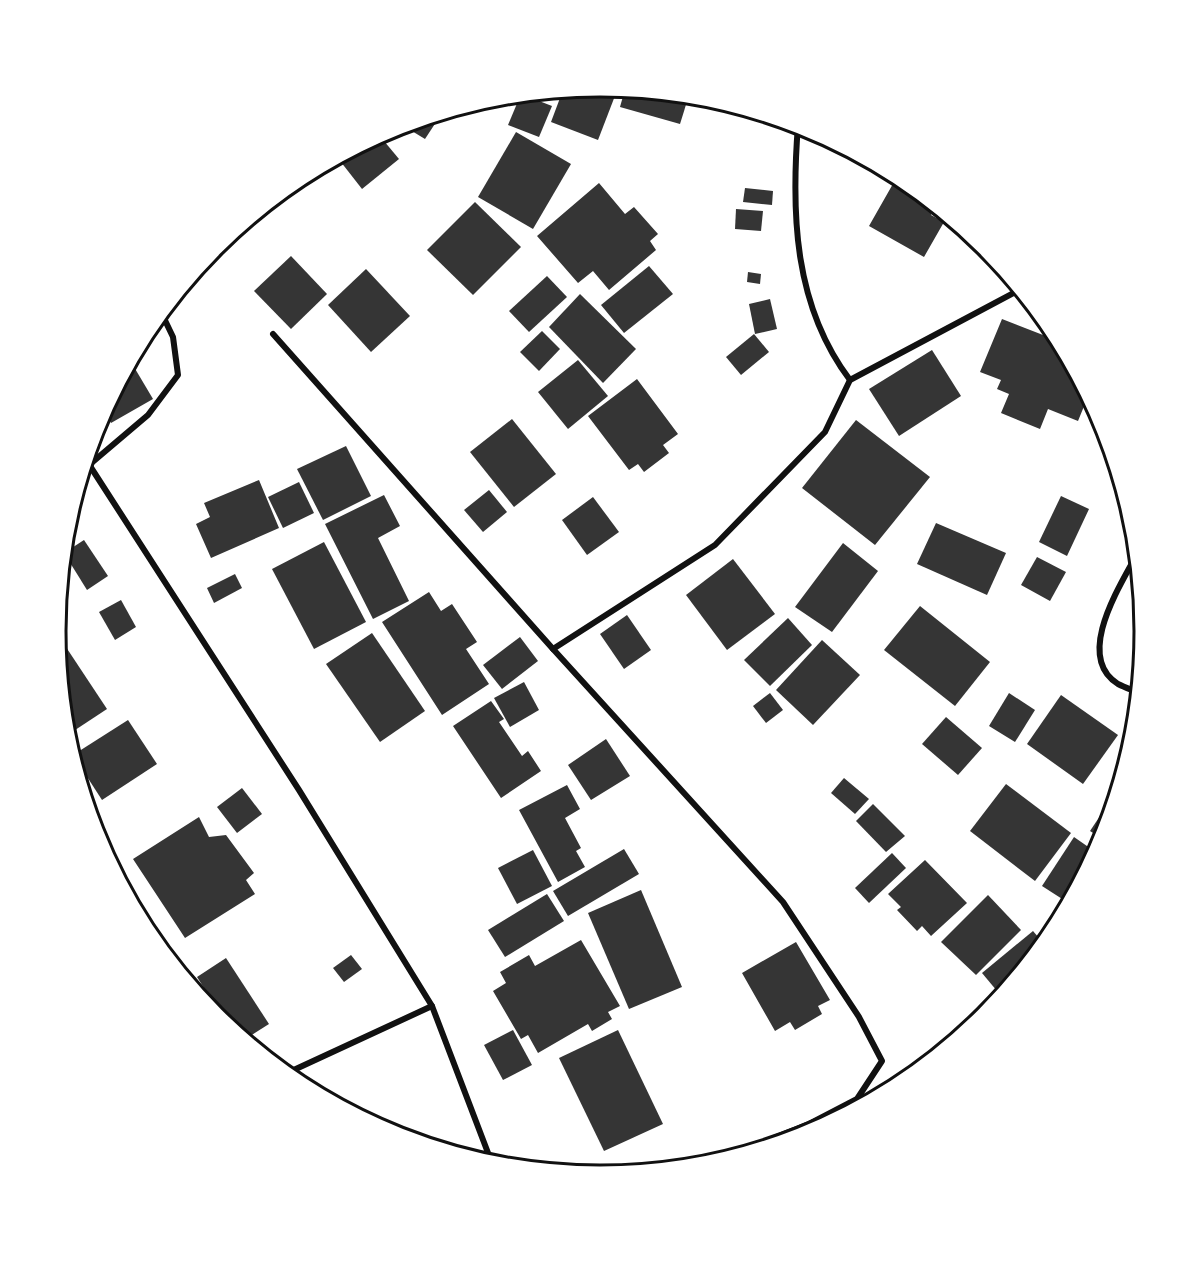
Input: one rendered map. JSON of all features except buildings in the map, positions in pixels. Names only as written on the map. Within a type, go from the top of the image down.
[{"type":"street","points":[[798,135],[795,213],[799,256],[816,324],[832,357],[850,380]]},
{"type":"street","points":[[553,649],[715,546],[825,432],[850,380],[1014,293]]},
{"type":"street","points":[[93,463],[148,415],[178,375],[174,338],[166,321]]},
{"type":"street","points":[[273,334],[553,649],[783,902],[859,1017],[882,1061],[857,1099],[818,1119]]},
{"type":"street","points":[[91,468],[299,790],[432,1006],[489,1154]]},
{"type":"street","points":[[1130,566],[1106,613],[1099,650],[1106,669],[1116,683],[1131,690]]},
{"type":"street","points":[[295,1070],[432,1006]]}]
